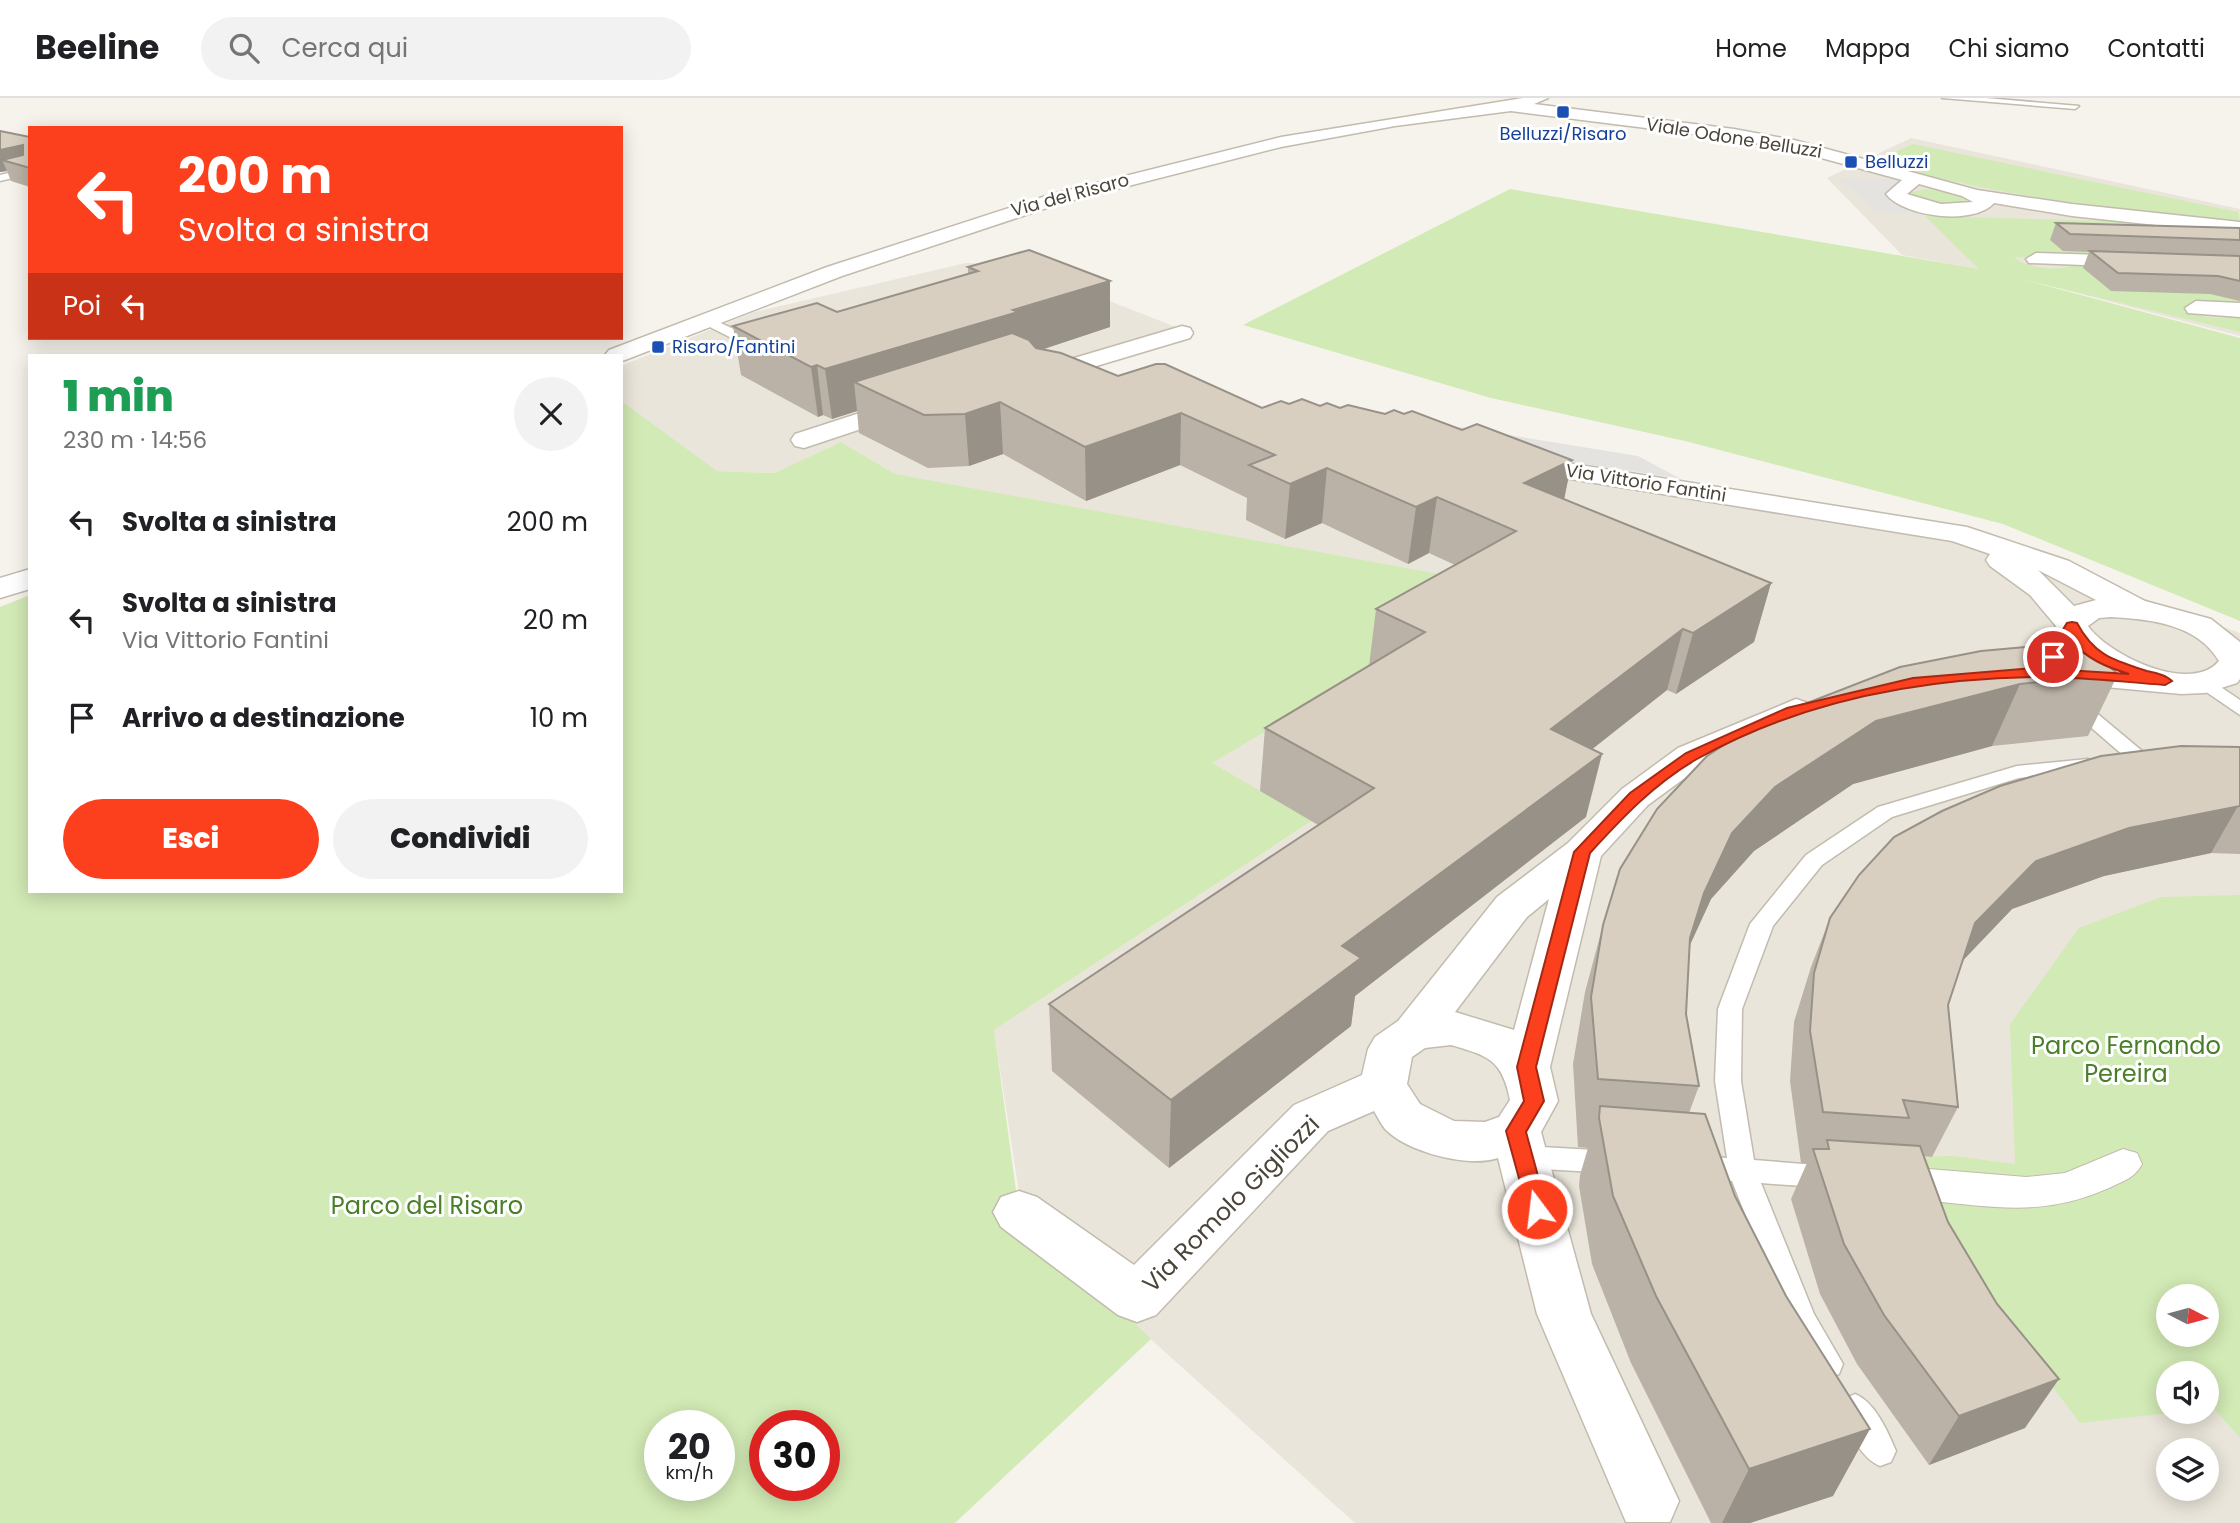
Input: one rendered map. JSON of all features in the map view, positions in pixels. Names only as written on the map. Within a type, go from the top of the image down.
[{"type":"street","name":"Via del Risaro","points":[[620,354],[803,282],[1020,208],[1329,130],[1511,106],[1540,98]]},
{"type":"street","name":"Viale Odone Belluzzi","points":[[1511,106],[1756,138],[1839,155],[1907,182],[1968,198],[2240,228]]},
{"type":"street","name":"Viale Odone Belluzzi","points":[[1907,182],[1895,194],[1898,198],[1916,205],[1968,198]]},
{"type":"street","points":[[2036,259],[2240,265]]},
{"type":"street","points":[[2196,308],[2240,310]]},
{"type":"street","points":[[1108,379],[1086,370],[1057,382],[1182,332]]},
{"type":"street","points":[[804,440],[932,397]]},
{"type":"street","name":"Via Vittorio Fantini","points":[[1497,460],[1923,527],[1973,538],[2032,556],[2085,579],[2135,608]]},
{"type":"street","name":"Via Vittorio Fantini","points":[[1923,527],[1984,551],[2019,570],[2050,596],[2072,626],[2076,638],[2089,652],[2110,664],[2165,681]]},
{"type":"street","points":[[0,590],[28,579]]},
{"type":"street","points":[[2039,676],[2060,648],[2077,616],[2090,610],[2135,608],[2170,616],[2240,642]]},
{"type":"street","points":[[2202,628],[2220,639],[2232,651],[2236,662],[2233,671],[2223,679],[2206,683]]},
{"type":"street","points":[[2039,676],[2206,683],[2240,689]]},
{"type":"street","points":[[1520,1144],[1447,1140],[1403,1117],[1383,1086],[1391,1049],[1414,1033],[1512,907],[1582,852],[1635,797],[1691,756],[1792,711],[1828,701]]},
{"type":"street","points":[[1582,852],[1527,1067],[1534,1101],[1520,1144],[1564,1314],[1648,1501]]},
{"type":"street","points":[[1414,1033],[1452,1028],[1500,1043],[1527,1067]]},
{"type":"street","name":"Via Romolo Gigliozzi","points":[[1019,1212],[1137,1298],[1311,1118],[1383,1086]]},
{"type":"street","points":[[1915,1184],[2026,1194],[2069,1188],[2123,1164]]},
{"type":"lane","points":[[1946,98],[2075,106]]},
{"type":"lane","points":[[0,178],[28,171]]},
{"type":"lane","points":[[17,174],[28,177]]},
{"type":"lane","points":[[706,320],[775,355]]},
{"type":"lane","points":[[735,333],[758,328]]},
{"type":"lane","points":[[1880,1451],[1802,1320],[1742,1170],[1728,1080],[1730,1009],[1762,924],[1814,860],[1885,812],[2017,772],[2141,760],[2039,676]]},
{"type":"lane","points":[[2206,683],[2240,709]]},
{"type":"lane","points":[[1520,1144],[1633,1164]]},
{"type":"lane","points":[[1674,1166],[1849,1179]]},
{"type":"shaded area","points":[[1911,138],[2240,209],[2240,336],[2005,274],[1902,255],[1827,178]]},
{"type":"shaded area","points":[[1839,179],[1894,179],[1902,185],[1890,188],[1890,194],[1931,214],[1875,212]]},
{"type":"shaded area","points":[[966,263],[1017,265],[1186,331],[1070,367],[1119,385],[2010,550],[2240,633],[2240,1523],[1355,1523],[1024,1225],[994,1030],[1311,822],[1211,764],[895,474],[841,442],[774,473],[717,471],[623,491],[623,365],[754,312]]},
{"type":"shaded area","points":[[1323,405],[1638,456],[1681,479],[1251,411]]},
{"type":"green space","points":[[1913,144],[2238,212],[2240,222],[2010,193],[1875,161]]},
{"type":"green space","points":[[1510,189],[1979,269],[1925,216],[2137,222],[2240,234],[2240,262],[2014,257],[2032,266],[2048,268],[2063,268],[2069,266],[2069,262],[2240,267],[2240,306],[2188,305],[2205,317],[2220,318],[2240,313],[2240,332],[2018,278],[2240,338],[2240,621],[2003,524],[1685,441],[1491,398],[1243,325]]},
{"type":"green space","points":[[1926,189],[1965,195],[1972,200],[1941,206],[1903,194]]},
{"type":"green space","name":"Parco del Risaro","points":[[623,402],[717,471],[774,473],[841,442],[895,474],[1509,587],[1212,763],[1312,821],[994,1030],[1019,1212],[1151,1339],[955,1523],[0,1523],[0,607],[28,596],[28,893],[623,893]]},
{"type":"green space","name":"Parco Fernando Pereira","points":[[2240,895],[2240,1438],[2219,1414],[2219,1361],[2156,1361],[2156,1414],[2080,1423],[1981,1293],[1916,1157],[1953,1156],[2015,1164],[2010,1024],[2079,928],[2161,897]]},
{"type":"building","points":[[0,131],[28,137],[28,167],[2,160],[23,155],[23,145],[0,150]]},
{"type":"building","points":[[2056,223],[2240,228],[2240,240],[2070,234]]},
{"type":"building","points":[[1029,250],[1110,281],[1013,310],[1018,312],[825,369],[817,365],[811,367],[733,326],[817,303],[837,312],[978,271],[968,267]]},
{"type":"building","points":[[2090,251],[2240,256],[2240,281],[2218,276],[2118,273]]},
{"type":"building","points":[[1012,333],[1029,340],[1036,348],[1061,353],[1118,376],[1156,364],[1165,364],[1262,408],[1281,401],[1289,404],[1302,399],[1320,406],[1327,403],[1340,408],[1348,405],[1385,414],[1394,410],[1404,414],[1412,411],[1462,430],[1477,424],[1572,460],[1524,483],[1771,583],[1693,633],[1683,629],[1551,729],[1602,754],[1342,946],[1361,958],[1171,1100],[1049,1004],[1374,788],[1265,728],[1425,632],[1376,609],[1516,531],[1437,497],[1416,507],[1327,468],[1290,484],[1249,465],[1275,455],[1181,413],[1085,447],[1000,402],[965,414],[924,415],[854,382]]},
{"type":"building","points":[[2080,642],[2118,674],[2020,684],[1876,721],[1775,787],[1732,833],[1704,893],[1690,938],[1686,1014],[1699,1086],[1598,1079],[1591,997],[1603,925],[1620,869],[1657,809],[1707,756],[1761,721],[1900,667],[1981,651]]},
{"type":"building","points":[[2181,746],[2240,747],[2240,806],[2129,828],[2036,861],[1975,923],[1948,1005],[1958,1107],[1903,1100],[1909,1118],[1823,1112],[1810,1031],[1814,973],[1830,918],[1859,875],[1894,837],[1942,811],[2000,786],[2101,756]]},
{"type":"building","points":[[1600,1106],[1705,1114],[1735,1196],[1786,1296],[1870,1429],[1749,1469],[1656,1296],[1613,1196],[1599,1118]]},
{"type":"building","points":[[1827,1140],[1920,1146],[1948,1222],[1997,1304],[2059,1379],[1959,1416],[1884,1315],[1844,1244],[1813,1149],[1829,1149]]},
{"type":"place","name":"Belluzzi/Risaro","points":[[1563,112]]},
{"type":"place","name":"Belluzzi","points":[[1851,162]]},
{"type":"place","name":"Risaro/Fantini","points":[[658,347]]},
{"type":"route","points":[[1537,1209],[1516,1131],[1534,1101],[1527,1067],[1538,1031],[1557,941],[1582,852],[1608,823],[1635,797],[1691,756],[1792,711],[1852,695],[1913,682],[2034,672],[2165,681],[2110,664],[2089,652],[2076,638],[2072,626],[2053,657]]}]
